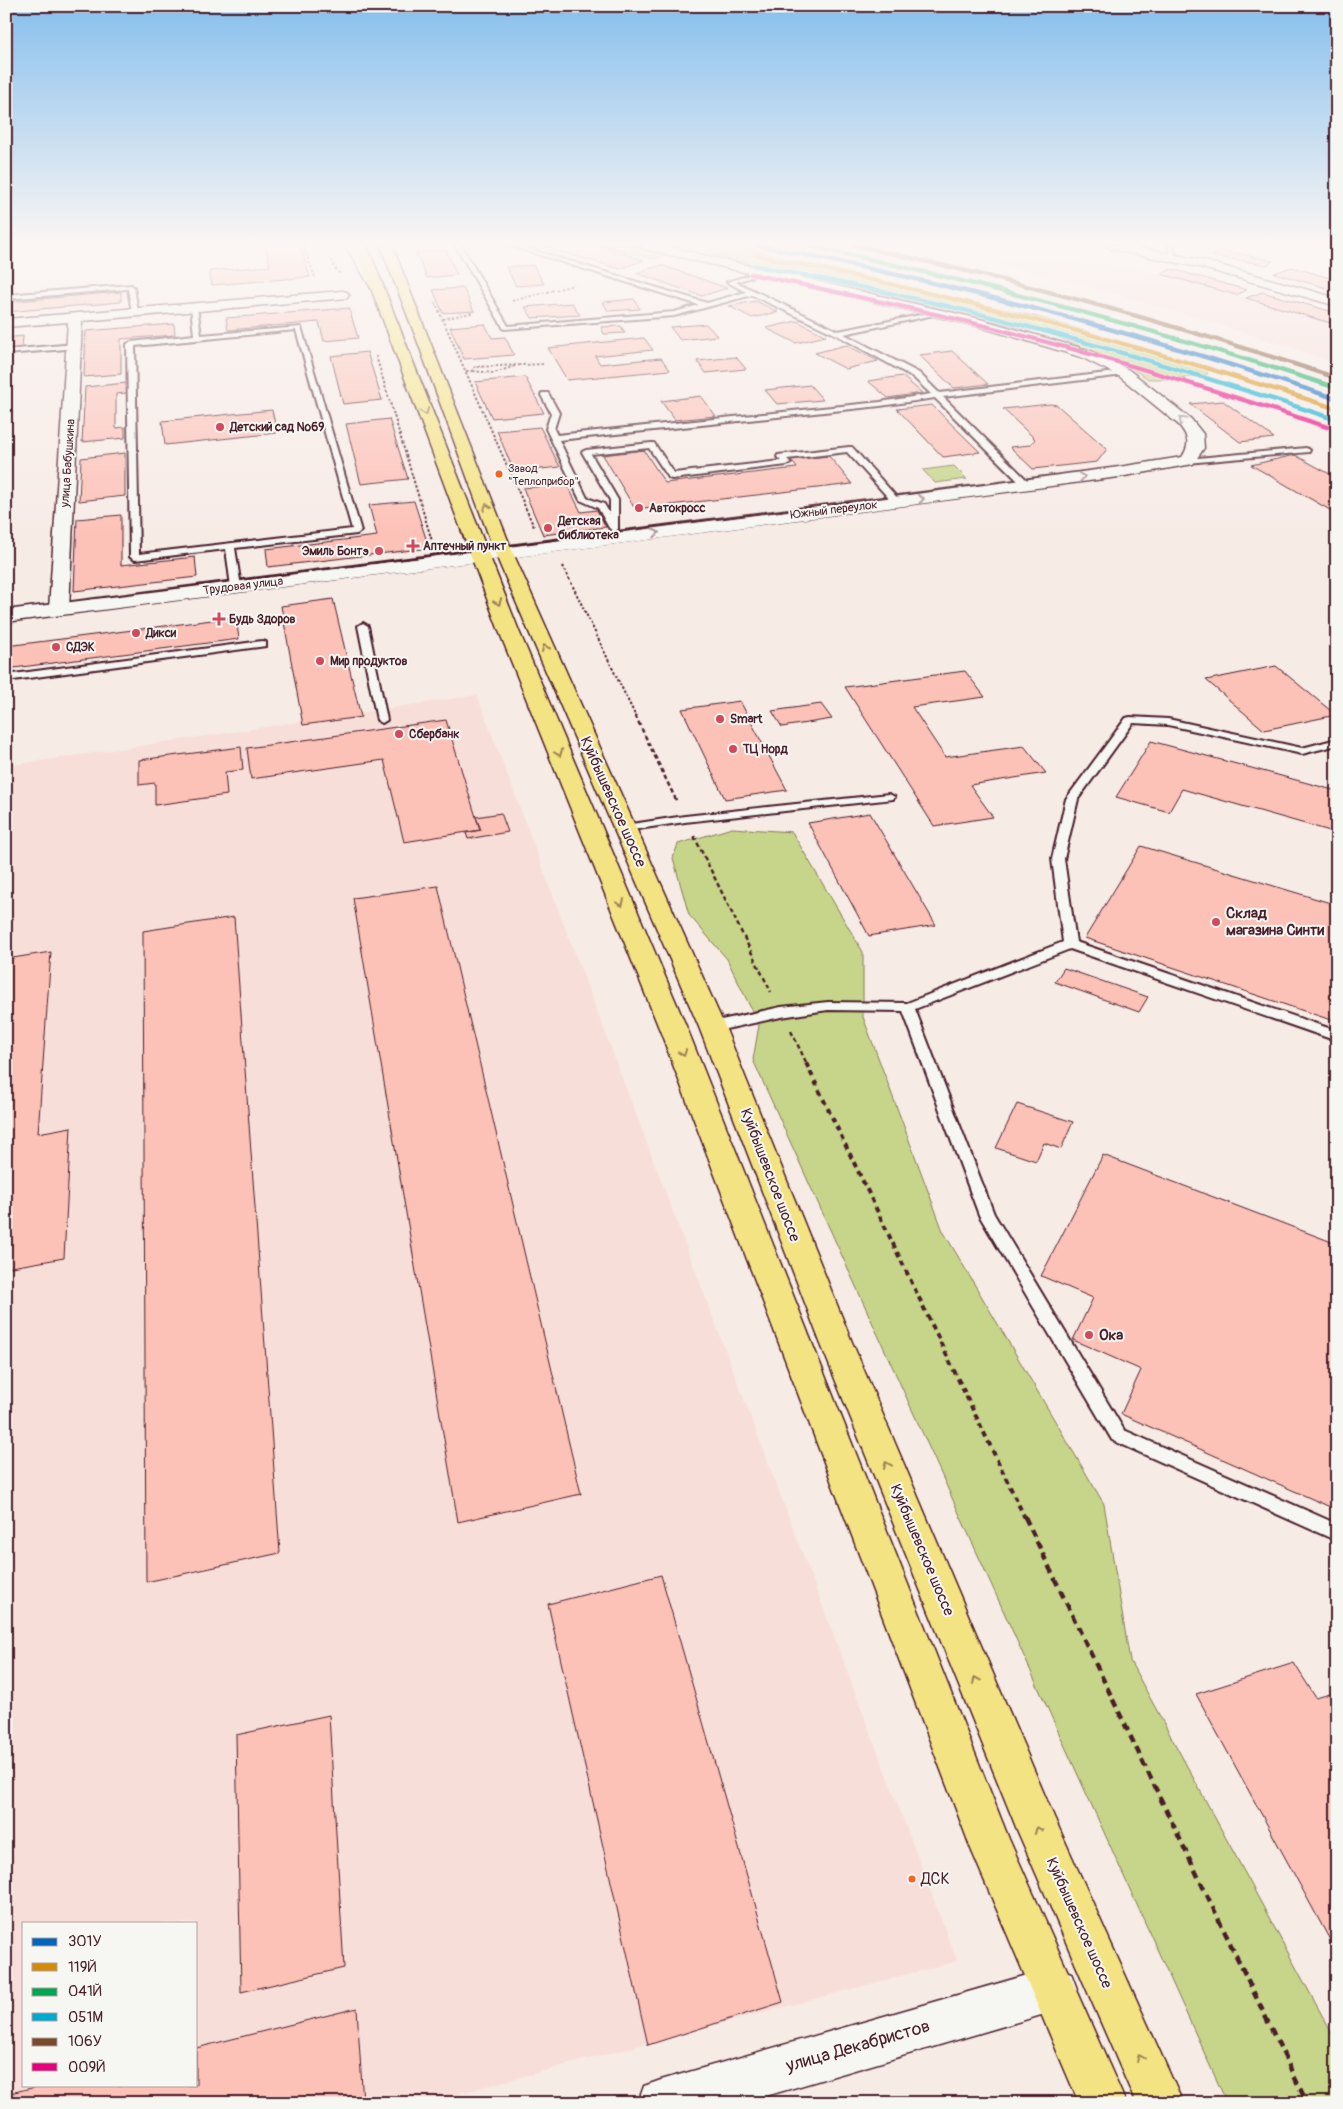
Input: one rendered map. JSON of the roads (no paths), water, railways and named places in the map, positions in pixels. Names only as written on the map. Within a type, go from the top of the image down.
[{"type":"main road","name":"Куйбышевское шоссе","points":[[401,343],[492,555],[625,828],[712,1027],[836,1342],[1032,1814],[1160,2103]]},
{"type":"main road","name":"Куйбышевское шоссе","points":[[425,343],[531,686],[675,1033],[992,1849],[1103,2103]]},
{"type":"street","points":[[1053,343],[1086,354],[1124,373],[1185,422],[1195,434],[1196,448],[1187,461]]},
{"type":"street","name":"улица Бабушкина","points":[[59,609],[75,346]]},
{"type":"street","name":"Южный переулок","points":[[492,555],[617,533],[897,502],[1187,461]]},
{"type":"street","name":"Трудовая улица","points":[[6,616],[492,555]]},
{"type":"street","name":"улица Декабристов","points":[[661,2103],[1055,1990]]},
{"type":"lane","points":[[137,343],[131,344],[135,557],[357,531],[303,343]]},
{"type":"lane","points":[[857,343],[916,375],[1027,485]]},
{"type":"lane","points":[[6,352],[75,346]]},
{"type":"lane","points":[[555,438],[880,404],[937,395],[1124,373]]},
{"type":"lane","points":[[546,395],[555,413],[550,429],[584,500],[601,506],[617,533]]},
{"type":"lane","points":[[617,533],[614,500],[586,452],[651,445],[672,476],[786,463],[781,457],[849,449],[897,502]]},
{"type":"lane","points":[[1187,461],[1306,450]]},
{"type":"lane","points":[[230,545],[236,588]]},
{"type":"lane","points":[[363,626],[382,720]]},
{"type":"lane","points":[[6,678],[262,644]]},
{"type":"lane","points":[[1070,944],[1058,859],[1072,799],[1130,720],[1168,722],[1302,750],[1337,742]]},
{"type":"lane","points":[[625,828],[888,797]]},
{"type":"lane","points":[[712,1027],[781,1012],[828,1006],[908,1007],[1070,944],[1337,1036]]},
{"type":"lane","points":[[908,1007],[987,1215],[1118,1434],[1337,1533]]},
{"type":"place","name":"Детский сад №69","points":[[220,427]]},
{"type":"place","name":"Завод \"Теплоприбор\"","points":[[499,474]]},
{"type":"place","name":"Автокросс","points":[[639,508]]},
{"type":"place","name":"Детская библиотека","points":[[548,528]]},
{"type":"place","name":"Аптечный пункт","points":[[413,546]]},
{"type":"place","name":"Эмиль Бонтэ","points":[[379,551]]},
{"type":"place","name":"Будь Здоров","points":[[219,619]]},
{"type":"place","name":"Дикси","points":[[136,633]]},
{"type":"place","name":"СДЭК","points":[[56,647]]},
{"type":"place","name":"Мир продуктов","points":[[320,661]]},
{"type":"place","name":"Smart","points":[[720,719]]},
{"type":"place","name":"Сбербанк","points":[[399,734]]},
{"type":"place","name":"ТЦ Норд","points":[[733,749]]},
{"type":"place","name":"Склад магазина Синти","points":[[1216,922]]},
{"type":"place","name":"Ока","points":[[1089,1335]]},
{"type":"place","name":"ДСК","points":[[912,1879]]}]
